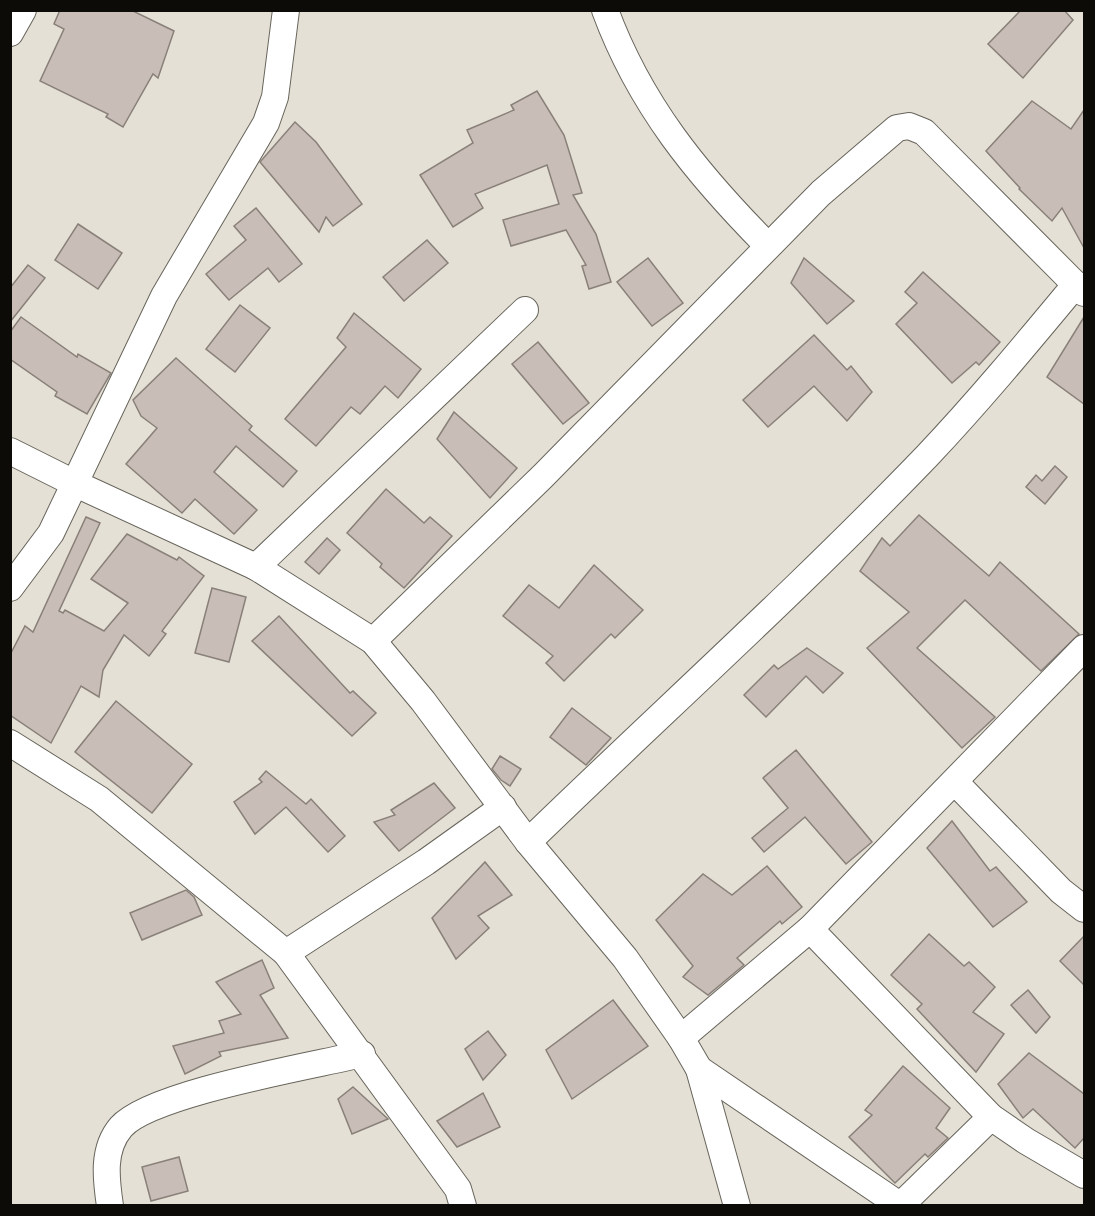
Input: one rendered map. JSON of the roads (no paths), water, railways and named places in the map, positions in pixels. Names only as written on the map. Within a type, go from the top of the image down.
[{"type":"street","points":[[10,33],[23,10]]},
{"type":"street","points":[[10,588],[51,533],[164,296],[266,123],[275,97],[286,10]]},
{"type":"street","points":[[605,10],[621,52],[679,147],[726,203],[768,245]]},
{"type":"street","points":[[373,641],[543,476],[821,193],[897,128],[909,126],[924,132],[1080,289],[928,454],[845,539],[528,842]]},
{"type":"street","points":[[255,567],[525,310]]},
{"type":"street","points":[[10,451],[255,567],[373,641],[528,842],[625,958],[681,1038],[699,1070],[736,1206]]},
{"type":"street","points":[[681,1038],[810,929],[1084,648]]},
{"type":"street","points":[[10,743],[99,798],[286,953],[362,1054],[458,1189],[464,1206]]},
{"type":"street","points":[[955,782],[1061,891],[1084,909]]},
{"type":"street","points":[[286,953],[417,868],[503,807]]},
{"type":"street","points":[[810,929],[992,1117],[1026,1141],[1084,1175]]},
{"type":"street","points":[[111,1206],[106,1181],[108,1150],[121,1127],[139,1113],[176,1098],[362,1054]]},
{"type":"street","points":[[699,1070],[901,1205],[992,1117]]}]
